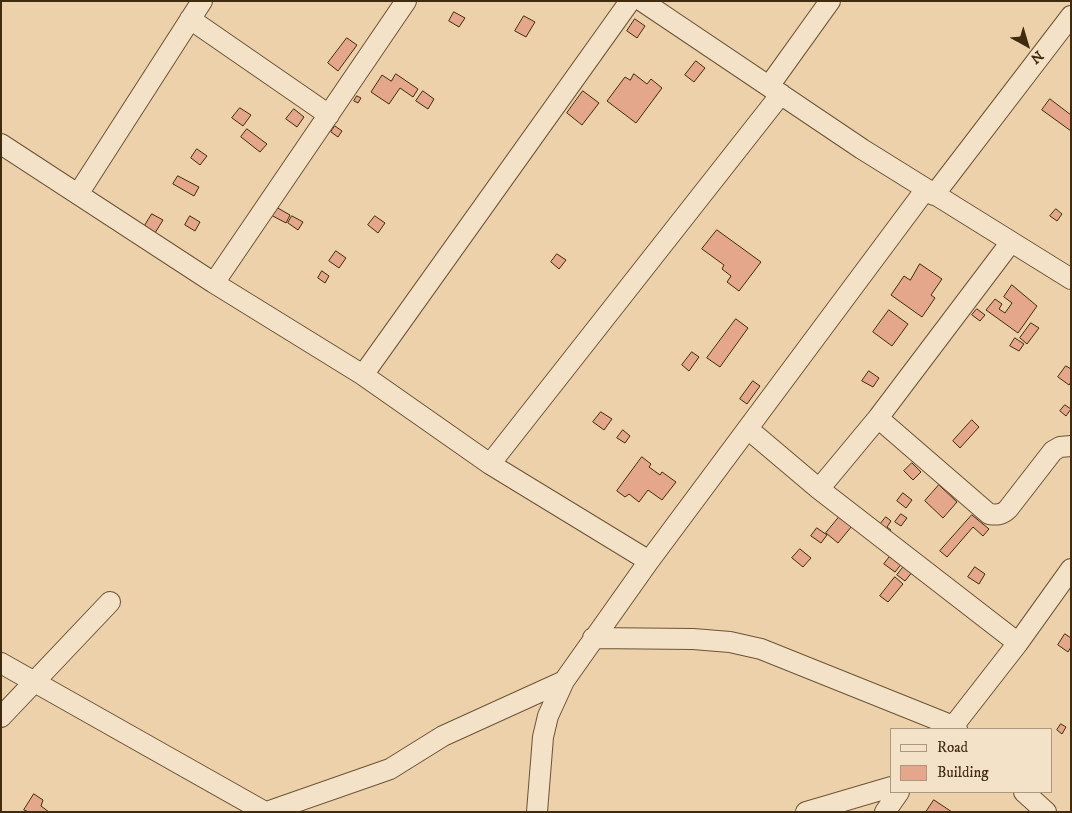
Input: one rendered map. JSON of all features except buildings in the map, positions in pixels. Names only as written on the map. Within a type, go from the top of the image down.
[{"type":"street","points":[[78,194],[202,1]]},
{"type":"street","points":[[214,283],[406,1]]},
{"type":"street","points":[[363,375],[630,1]]},
{"type":"street","points":[[642,1],[862,149],[1071,279]]},
{"type":"street","points":[[490,464],[775,90],[830,1]]},
{"type":"street","points":[[537,812],[543,737],[548,716],[564,681],[649,561],[748,429],[930,192],[1071,16]]},
{"type":"street","points":[[190,19],[329,114]]},
{"type":"street","points":[[1,144],[214,283],[363,375],[490,464],[649,561]]},
{"type":"street","points":[[819,489],[878,418],[1011,242]]},
{"type":"street","points":[[878,418],[989,514],[997,515],[1008,509],[1053,451],[1060,447],[1071,446]]},
{"type":"street","points":[[748,429],[819,489],[1018,643]]},
{"type":"street","points":[[593,638],[693,639],[730,642],[761,649],[954,728],[1071,569]]},
{"type":"street","points":[[1,717],[110,602]]},
{"type":"street","points":[[1,663],[266,812],[390,770],[443,736],[564,681]]},
{"type":"street","points":[[806,812],[890,787]]},
{"type":"street","points":[[885,812],[898,793]]},
{"type":"street","points":[[1025,793],[1046,812]]}]
